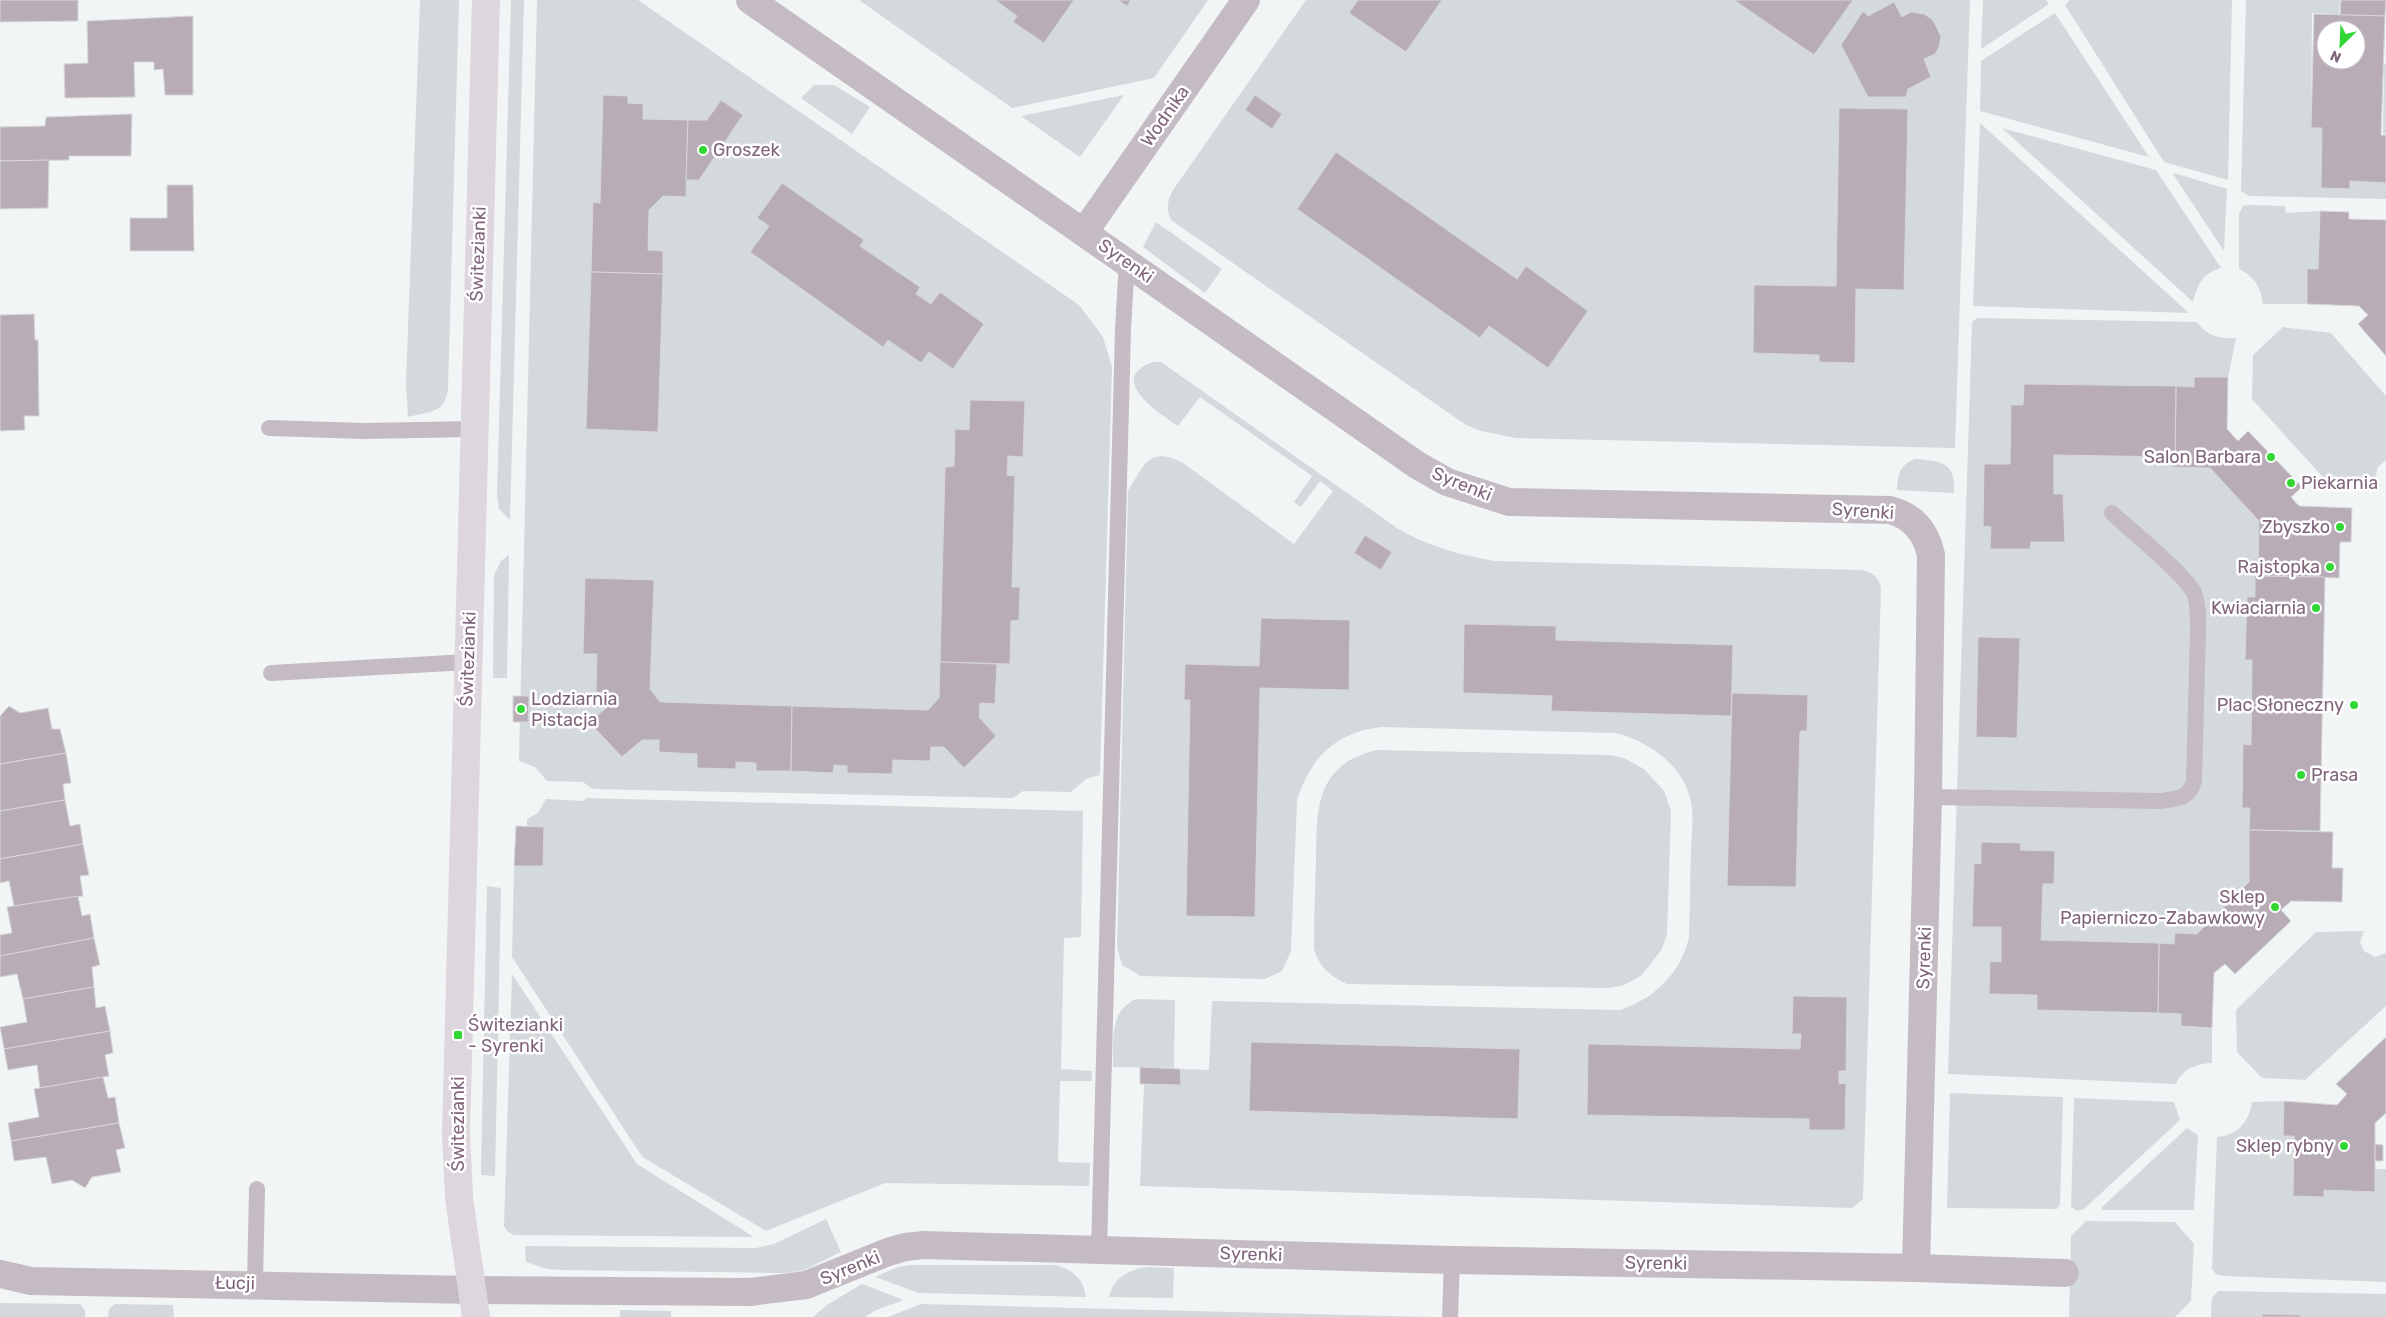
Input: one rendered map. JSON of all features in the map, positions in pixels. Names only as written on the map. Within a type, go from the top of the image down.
[{"type":"street","name":"Świtezianki","points":[[476,1317],[459,1205],[456,1155],[486,0]]},
{"type":"street","name":"Syrenki","points":[[471,1290],[765,1291],[791,1288],[819,1281],[905,1247],[941,1245],[1452,1260],[1916,1268],[1928,797],[1931,555],[1928,540],[1916,523],[1904,514],[1890,510],[1509,502],[1456,484],[1417,465],[750,0]]},
{"type":"street","name":"Wodnika","points":[[1085,232],[1246,0]]},
{"type":"street","points":[[1916,1268],[2065,1273]]},
{"type":"street","name":"Łucji","points":[[0,1274],[31,1281],[254,1284],[471,1290]]},
{"type":"lane","points":[[1099,1250],[1123,329],[1127,262]]},
{"type":"lane","points":[[269,428],[364,431],[474,429]]},
{"type":"lane","points":[[1928,797],[2160,801],[2183,798],[2191,792],[2194,781],[2198,631],[2198,609],[2194,592],[2183,579],[2112,513]]},
{"type":"lane","points":[[271,673],[468,662]]},
{"type":"lane","points":[[254,1284],[257,1189]]},
{"type":"lane","points":[[1450,1317],[1452,1260]]},
{"type":"shaded area","points":[[420,0],[459,0],[448,389],[443,404],[439,408],[408,417],[406,383]]},
{"type":"shaded area","points":[[511,0],[524,0],[510,520],[499,509],[497,496]]},
{"type":"shaded area","points":[[537,0],[638,0],[1079,305],[1103,337],[1112,367],[1100,775],[1086,779],[1071,792],[1023,791],[1013,798],[593,789],[583,782],[547,781],[535,767],[519,761]]},
{"type":"shaded area","points":[[859,0],[1208,0],[1154,78],[1012,108]]},
{"type":"shaded area","points":[[1306,0],[1970,0],[1955,448],[1516,438],[1481,431],[1466,425],[1171,220],[1169,216],[1169,198],[1173,190]]},
{"type":"shaded area","points":[[1983,0],[2046,0],[2049,4],[1981,49]]},
{"type":"shaded area","points":[[2070,0],[2232,0],[2228,180],[2164,162],[2065,5]]},
{"type":"shaded area","points":[[2246,0],[2340,0],[2339,14],[2312,13],[2311,128],[2322,128],[2321,188],[2349,189],[2350,181],[2386,183],[2386,199],[2249,196],[2241,191]]},
{"type":"shaded area","points":[[2055,13],[2149,157],[1980,111],[1981,61]]},
{"type":"shaded area","points":[[2384,64],[2386,64],[2386,134],[2383,133]]},
{"type":"shaded area","points":[[814,85],[834,85],[870,107],[852,134],[801,98]]},
{"type":"shaded area","points":[[1124,95],[1080,157],[1021,116]]},
{"type":"shaded area","points":[[1980,123],[2189,313],[1973,306]]},
{"type":"shaded area","points":[[2002,128],[2156,170],[2221,268],[2205,276],[2193,302]]},
{"type":"shaded area","points":[[2173,174],[2227,189],[2224,251]]},
{"type":"shaded area","points":[[2243,206],[2285,206],[2286,213],[2320,211],[2318,269],[2307,269],[2307,304],[2263,304],[2261,292],[2256,283],[2249,275],[2239,269],[2239,214]]},
{"type":"shaded area","points":[[1156,222],[1222,269],[1205,293],[1143,247]]},
{"type":"shaded area","points":[[1977,318],[2197,322],[2205,331],[2214,336],[2236,338],[2228,377],[2194,377],[2194,387],[2024,384],[2023,405],[2011,405],[2010,464],[1984,464],[1983,526],[1991,527],[1990,549],[2030,549],[2031,542],[2065,542],[2063,494],[2054,494],[2054,455],[2171,457],[2172,467],[2210,468],[2259,521],[2258,576],[2255,576],[2255,597],[2247,597],[2245,659],[2252,660],[2251,745],[2243,745],[2242,807],[2250,808],[2249,882],[2197,934],[2175,933],[2174,944],[2041,940],[2043,884],[2054,884],[2055,851],[2020,850],[2020,843],[1982,842],[1981,864],[1974,864],[1972,926],[2001,927],[2001,962],[1990,962],[1989,994],[2037,995],[2037,1010],[2181,1014],[2181,1026],[2212,1028],[2212,1063],[2190,1068],[2176,1084],[1948,1074],[1972,322]]},
{"type":"shaded area","points":[[2283,327],[2331,333],[2386,396],[2386,460],[2378,467],[2376,475],[2381,486],[2331,486],[2252,399],[2253,355]]},
{"type":"shaded area","points":[[1153,362],[1161,362],[1397,528],[1420,540],[1456,553],[1494,561],[1862,570],[1876,578],[1881,587],[1863,1199],[1852,1208],[1140,1186],[1144,1085],[1180,1085],[1180,1069],[1209,1070],[1212,1001],[1620,1010],[1655,992],[1673,973],[1680,962],[1689,937],[1692,820],[1692,805],[1688,791],[1676,770],[1659,753],[1626,736],[1615,733],[1382,727],[1366,730],[1352,734],[1339,741],[1318,759],[1303,784],[1297,800],[1291,951],[1282,971],[1265,979],[1141,976],[1122,965],[1117,948],[1128,491],[1149,461],[1155,457],[1162,456],[1172,458],[1183,463],[1294,544],[1333,491],[1320,481],[1301,507],[1294,502],[1312,476],[1200,397],[1178,426],[1150,405],[1135,387],[1134,377],[1140,369]]},
{"type":"shaded area","points":[[1915,459],[1940,462],[1950,469],[1953,475],[1954,493],[1897,490],[1900,471],[1906,464]]},
{"type":"shaded area","points":[[509,555],[507,678],[493,678],[494,575],[501,561]]},
{"type":"shaded area","points":[[1377,750],[1609,755],[1624,758],[1644,769],[1664,791],[1671,811],[1667,934],[1662,949],[1642,975],[1624,985],[1609,988],[1347,984],[1330,974],[1322,966],[1314,949],[1316,841],[1319,806],[1331,777],[1341,766],[1357,757]]},
{"type":"shaded area","points":[[585,798],[1083,811],[1081,937],[1064,938],[1061,1069],[1092,1071],[1092,1081],[1060,1081],[1058,1162],[1090,1163],[1089,1186],[885,1183],[766,1231],[644,1158],[512,957],[514,866],[543,866],[544,827],[527,827],[527,819],[538,813],[546,799],[585,801]]},
{"type":"shaded area","points":[[487,886],[501,888],[495,1176],[481,1175]]},
{"type":"shaded area","points":[[2364,931],[2360,942],[2364,951],[2375,957],[2386,953],[2386,1006],[2305,1080],[2262,1078],[2237,1052],[2236,1010],[2316,932]]},
{"type":"shaded area","points":[[512,974],[637,1164],[754,1237],[514,1235],[507,1231],[504,1226]]},
{"type":"shaded area","points":[[1136,999],[1175,1000],[1174,1068],[1113,1067],[1113,1037],[1117,1019],[1121,1011]]},
{"type":"shaded area","points":[[1950,1093],[2063,1097],[2060,1204],[2057,1209],[1947,1208]]},
{"type":"shaded area","points":[[2074,1098],[2174,1102],[2180,1120],[2084,1209],[2078,1211],[2071,1207]]},
{"type":"shaded area","points":[[2284,1101],[2283,1136],[2294,1136],[2293,1196],[2323,1197],[2324,1190],[2375,1191],[2375,1169],[2386,1169],[2386,1282],[2223,1276],[2216,1274],[2212,1269],[2217,1137],[2231,1134],[2241,1126],[2248,1116],[2252,1102]]},
{"type":"shaded area","points":[[2187,1128],[2198,1135],[2194,1210],[2102,1210],[2102,1207]]},
{"type":"shaded area","points":[[826,1219],[841,1252],[804,1270],[787,1273],[561,1270],[548,1269],[526,1262],[525,1246],[756,1248],[774,1244]]},
{"type":"shaded area","points":[[2086,1221],[2175,1222],[2194,1244],[2191,1301],[2175,1317],[2069,1317],[2071,1236]]},
{"type":"shaded area","points":[[910,1265],[1056,1265],[1077,1276],[1083,1285],[1086,1297],[919,1293],[875,1277],[898,1267]]},
{"type":"shaded area","points":[[1148,1267],[1174,1268],[1173,1298],[1109,1297],[1114,1285],[1128,1272]]},
{"type":"shaded area","points":[[862,1284],[904,1300],[876,1310],[865,1317],[813,1317],[827,1305]]},
{"type":"shaded area","points":[[2218,1291],[2386,1294],[2386,1317],[2211,1317],[2212,1298]]},
{"type":"shaded area","points":[[0,1303],[80,1304],[85,1310],[85,1317],[0,1317]]},
{"type":"shaded area","points":[[115,1304],[173,1305],[174,1317],[108,1317],[109,1309]]},
{"type":"shaded area","points":[[921,1304],[1432,1317],[888,1317]]},
{"type":"shaded area","points":[[620,1310],[671,1311],[671,1317],[620,1317]]},
{"type":"building","points":[[0,0],[78,0],[78,21],[0,22]]},
{"type":"building","points":[[995,0],[1074,0],[1044,43],[1013,22],[1017,16]]},
{"type":"building","points":[[1118,0],[1131,0],[1127,6]]},
{"type":"building","points":[[1358,0],[1442,0],[1406,52],[1349,13]]},
{"type":"building","points":[[1734,0],[1853,0],[1814,55]]},
{"type":"building","points":[[2341,0],[2386,0],[2385,16],[2340,15]]},
{"type":"building","points":[[1894,2],[1902,17],[1911,12],[1924,14],[1932,19],[1937,28],[1941,37],[1939,47],[1935,54],[1924,59],[1931,77],[1908,89],[1906,97],[1868,97],[1841,45],[1863,11],[1868,16]]},
{"type":"building","points":[[2314,14],[2385,16],[2381,135],[2386,135],[2386,183],[2350,181],[2350,189],[2321,188],[2322,128],[2311,128]]},
{"type":"building","points":[[193,16],[193,95],[165,95],[163,69],[154,70],[154,62],[134,62],[135,97],[65,98],[64,64],[88,63],[87,21]]},
{"type":"building","points":[[603,95],[628,96],[628,103],[643,104],[643,119],[688,120],[686,197],[663,196],[649,210],[648,250],[663,251],[663,274],[591,272],[593,202],[600,203]]},
{"type":"building","points":[[1255,95],[1282,114],[1272,129],[1245,110]]},
{"type":"building","name":"Groszek","points":[[721,100],[743,115],[699,180],[686,180],[688,120],[707,120]]},
{"type":"building","points":[[1839,108],[1908,109],[1904,290],[1856,289],[1855,363],[1819,362],[1819,355],[1753,353],[1754,285],[1836,286]]},
{"type":"building","points":[[132,114],[131,156],[69,156],[69,160],[0,161],[0,127],[45,126],[46,117]]},
{"type":"building","points":[[1336,152],[1517,279],[1526,266],[1588,311],[1548,368],[1489,326],[1480,338],[1297,209]]},
{"type":"building","points":[[49,160],[48,208],[0,209],[0,161]]},
{"type":"building","points":[[782,183],[864,240],[860,246],[920,287],[916,294],[931,304],[940,292],[984,324],[953,369],[929,352],[921,363],[888,340],[883,347],[750,252],[769,226],[757,218]]},
{"type":"building","points":[[167,185],[193,185],[194,251],[130,251],[130,218],[167,218]]},
{"type":"building","points":[[2320,211],[2349,212],[2349,219],[2386,220],[2386,356],[2358,324],[2368,315],[2359,306],[2307,304],[2307,269],[2318,269]]},
{"type":"building","points":[[591,272],[663,274],[658,432],[586,429]]},
{"type":"building","points":[[34,314],[35,340],[38,340],[39,416],[24,416],[25,430],[0,431],[0,315]]},
{"type":"building","points":[[2194,377],[2228,377],[2227,429],[2238,441],[2248,431],[2302,487],[2291,497],[2296,503],[2300,506],[2352,508],[2351,542],[2340,542],[2339,578],[2258,576],[2259,521],[2210,468],[2172,467],[2171,457],[2175,457],[2176,386],[2194,387]]},
{"type":"building","points":[[2024,384],[2176,386],[2175,457],[2054,455],[2054,494],[2063,494],[2065,542],[2031,542],[2030,549],[1990,549],[1991,527],[1983,526],[1984,464],[2010,464],[2011,405],[2023,405]]},
{"type":"building","points":[[970,400],[1025,401],[1023,457],[1008,456],[1007,475],[1015,476],[1012,587],[1020,587],[1019,620],[1011,621],[1010,664],[940,662],[945,467],[954,466],[955,429],[969,430]]},
{"type":"building","points":[[1365,535],[1392,552],[1381,570],[1354,553]]},
{"type":"building","points":[[2255,576],[2325,577],[2320,831],[2249,830],[2250,808],[2242,808],[2243,744],[2251,745],[2252,660],[2245,660],[2247,597],[2255,597]]},
{"type":"building","points":[[585,578],[654,580],[650,689],[660,702],[792,706],[791,771],[756,771],[756,763],[736,762],[736,769],[697,768],[697,754],[659,752],[659,740],[642,740],[622,757],[589,722],[610,705],[611,693],[596,692],[597,654],[583,654]]},
{"type":"building","points":[[1261,618],[1350,620],[1349,690],[1260,688],[1255,917],[1186,916],[1190,700],[1184,700],[1185,664],[1259,666]]},
{"type":"building","points":[[1464,624],[1556,626],[1556,640],[1733,645],[1731,716],[1551,711],[1552,696],[1463,693]]},
{"type":"building","points":[[1978,637],[2020,638],[2017,738],[1976,737]]},
{"type":"building","points":[[940,662],[997,664],[995,704],[980,703],[979,717],[996,736],[964,768],[944,747],[931,747],[930,761],[893,760],[892,774],[847,773],[847,766],[834,765],[833,773],[791,771],[792,706],[928,710],[939,698]]},
{"type":"building","points":[[1732,693],[1808,695],[1807,731],[1800,731],[1796,887],[1727,886]]},
{"type":"building","name":"Lodziarnia Pistacja","points":[[513,696],[529,696],[528,722],[513,722]]},
{"type":"building","points":[[9,706],[20,713],[48,708],[52,729],[60,729],[66,753],[0,764],[0,716]]},
{"type":"building","points":[[66,753],[71,783],[63,784],[65,800],[0,811],[0,764]]},
{"type":"building","points":[[65,800],[70,826],[80,824],[83,844],[0,859],[0,811]]},
{"type":"building","points":[[516,826],[544,827],[543,866],[514,866]]},
{"type":"building","points":[[2249,830],[2333,832],[2332,868],[2343,868],[2342,902],[2291,901],[2281,910],[2291,921],[2235,974],[2225,964],[2214,973],[2212,1028],[2181,1026],[2181,1014],[2158,1013],[2159,943],[2174,944],[2175,933],[2197,934],[2249,882]]},
{"type":"building","points":[[1981,842],[2021,843],[2020,850],[2055,851],[2054,884],[2043,884],[2041,940],[2159,943],[2158,1013],[2037,1010],[2037,995],[1989,994],[1990,961],[2001,962],[2001,927],[1972,927],[1974,863],[1981,864]]},
{"type":"building","points":[[83,844],[89,875],[80,876],[83,896],[14,906],[9,881],[0,883],[0,859]]},
{"type":"building","points":[[78,896],[82,916],[90,914],[94,938],[0,956],[0,935],[12,933],[7,907]]},
{"type":"building","points":[[94,938],[100,965],[92,967],[94,987],[23,999],[17,974],[0,977],[0,956]]},
{"type":"building","points":[[94,987],[96,1008],[105,1006],[110,1031],[4,1049],[0,1027],[27,1022],[23,999]]},
{"type":"building","points":[[1793,996],[1847,997],[1846,1071],[1839,1071],[1839,1084],[1846,1083],[1845,1130],[1809,1130],[1809,1119],[1587,1115],[1588,1044],[1800,1049],[1801,1034],[1792,1034]]},
{"type":"building","points":[[110,1031],[113,1053],[105,1055],[109,1076],[40,1088],[37,1065],[8,1070],[4,1049]]},
{"type":"building","points":[[2386,1037],[2386,1113],[2375,1123],[2375,1192],[2324,1190],[2324,1197],[2293,1196],[2294,1136],[2283,1136],[2284,1101],[2337,1105],[2347,1094],[2336,1084]]},
{"type":"building","points":[[1251,1042],[1520,1049],[1518,1119],[1249,1111]]},
{"type":"building","points":[[1140,1067],[1180,1069],[1181,1085],[1140,1084]]},
{"type":"building","points":[[103,1077],[108,1098],[115,1097],[119,1123],[11,1141],[8,1123],[39,1117],[34,1089]]},
{"type":"building","points":[[119,1123],[125,1148],[116,1150],[121,1172],[92,1177],[85,1188],[72,1180],[52,1184],[46,1157],[14,1161],[11,1141]]},
{"type":"building","points":[[2375,1144],[2383,1145],[2383,1161],[2375,1161]]},
{"type":"building","points":[[2262,1314],[2301,1315],[2301,1317],[2262,1317]]},
{"type":"place","name":"Groszek","points":[[703,150]]},
{"type":"place","name":"Salon Barbara","points":[[2271,457]]},
{"type":"place","name":"Piekarnia","points":[[2291,483]]},
{"type":"place","name":"Zbyszko","points":[[2340,527]]},
{"type":"place","name":"Rajstopka","points":[[2330,567]]},
{"type":"place","name":"Kwiaciarnia","points":[[2316,608]]},
{"type":"place","name":"Plac Słoneczny","points":[[2354,705]]},
{"type":"place","name":"Lodziarnia Pistacja","points":[[521,709]]},
{"type":"place","name":"Prasa","points":[[2301,775]]},
{"type":"place","name":"Sklep Papierniczo-Zabawkowy","points":[[2275,907]]},
{"type":"place","name":"Świtezianki - Syrenki","points":[[458,1035]]},
{"type":"place","name":"Sklep rybny","points":[[2344,1146]]}]
